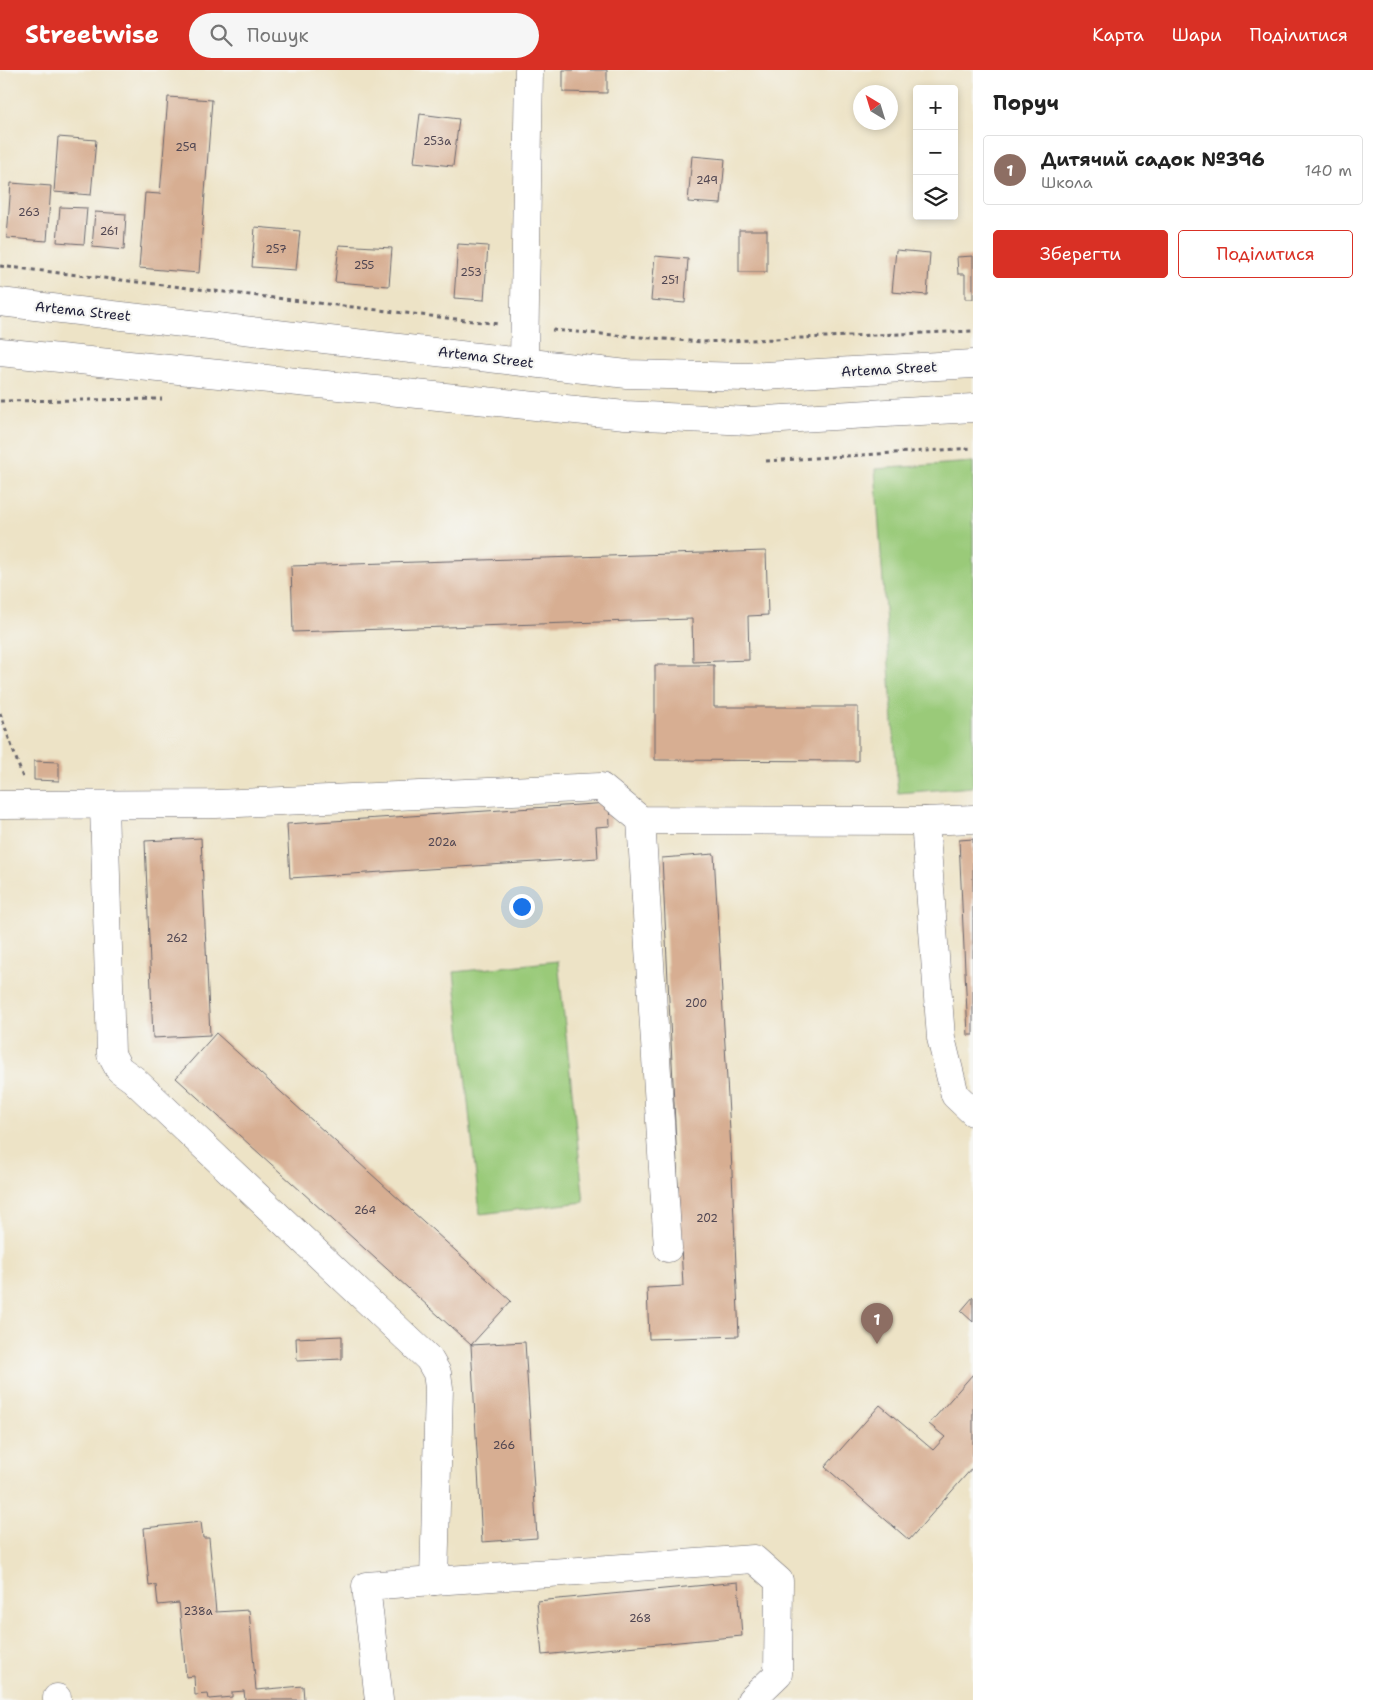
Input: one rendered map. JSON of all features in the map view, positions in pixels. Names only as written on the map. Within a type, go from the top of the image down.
[{"type":"main road","points":[[524,361],[529,70]]},
{"type":"main road","name":"Artema Street","points":[[0,302],[627,374],[746,377],[973,364]]},
{"type":"main road","points":[[0,352],[625,415],[749,421],[973,408]]},
{"type":"main road","points":[[0,805],[216,804],[601,787],[641,820],[925,821],[973,819]]},
{"type":"main road","points":[[104,805],[111,1054],[119,1069],[140,1086],[429,1359],[437,1372],[439,1388],[434,1581]]},
{"type":"main road","points":[[641,820],[668,1248]]},
{"type":"main road","points":[[925,821],[941,1038],[955,1095],[973,1112]]},
{"type":"main road","points":[[379,1700],[366,1586],[754,1559],[779,1581],[778,1674],[751,1700]]},
{"type":"path","points":[[0,266],[524,327],[702,342],[973,330]]},
{"type":"path","points":[[0,401],[162,399]]},
{"type":"path","points":[[766,461],[973,448]]},
{"type":"path","points":[[0,713],[32,805]]},
{"type":"green space","points":[[973,462],[973,787],[898,793],[875,469]]},
{"type":"green space","points":[[558,961],[584,1202],[480,1214],[454,972]]},
{"type":"building","points":[[563,70],[607,70],[607,93],[563,92]]},
{"type":"building","points":[[168,97],[212,100],[199,273],[139,268],[145,193],[160,194]]},
{"type":"building","points":[[420,114],[459,119],[453,166],[414,162]]},
{"type":"building","points":[[58,137],[96,140],[91,195],[54,192]]},
{"type":"building","points":[[692,156],[725,159],[721,204],[688,202]]},
{"type":"building","points":[[11,183],[51,186],[47,241],[7,238]]},
{"type":"building","points":[[60,207],[87,208],[84,244],[57,242]]},
{"type":"building","points":[[95,212],[126,214],[124,250],[92,247]]},
{"type":"building","points":[[255,227],[300,231],[296,270],[252,267]]},
{"type":"building","points":[[739,230],[767,230],[767,272],[739,272]]},
{"type":"building","points":[[458,244],[488,246],[484,300],[454,298]]},
{"type":"building","points":[[339,245],[392,248],[389,286],[335,282]]},
{"type":"building","points":[[896,250],[930,253],[927,295],[892,292]]},
{"type":"building","points":[[655,256],[688,259],[685,303],[651,300]]},
{"type":"building","points":[[973,256],[973,299],[965,299],[965,274],[958,274],[957,257]]},
{"type":"building","points":[[766,551],[768,615],[748,616],[749,660],[693,662],[692,619],[293,632],[291,566]]},
{"type":"building","points":[[655,665],[714,665],[714,707],[858,707],[858,761],[655,760]]},
{"type":"building","points":[[34,761],[59,762],[59,781],[34,780]]},
{"type":"building","points":[[609,803],[610,826],[596,827],[598,858],[290,878],[287,824]]},
{"type":"building","points":[[201,838],[210,1035],[153,1038],[145,841]]},
{"type":"building","points":[[973,839],[973,1035],[968,1035],[959,840]]},
{"type":"building","points":[[714,854],[731,1149],[739,1336],[649,1339],[647,1288],[683,1286],[662,858]]},
{"type":"building","points":[[216,1033],[511,1301],[471,1345],[176,1078]]},
{"type":"building","points":[[973,1297],[973,1322],[961,1311]]},
{"type":"building","points":[[342,1336],[342,1359],[297,1361],[296,1338]]},
{"type":"building","points":[[525,1342],[537,1538],[482,1542],[471,1345]]},
{"type":"building","points":[[973,1374],[973,1467],[909,1540],[825,1467],[880,1405],[933,1450],[945,1437],[929,1424]]},
{"type":"building","points":[[201,1522],[203,1538],[209,1538],[216,1612],[249,1610],[256,1690],[303,1686],[304,1700],[245,1700],[244,1691],[232,1692],[232,1697],[209,1699],[208,1694],[195,1695],[194,1676],[186,1677],[179,1603],[158,1605],[156,1585],[149,1586],[144,1528]]},
{"type":"building","points":[[738,1582],[742,1636],[542,1655],[537,1601]]},
{"type":"place","name":"Дитячий садок №396","points":[[877,1344]]}]
